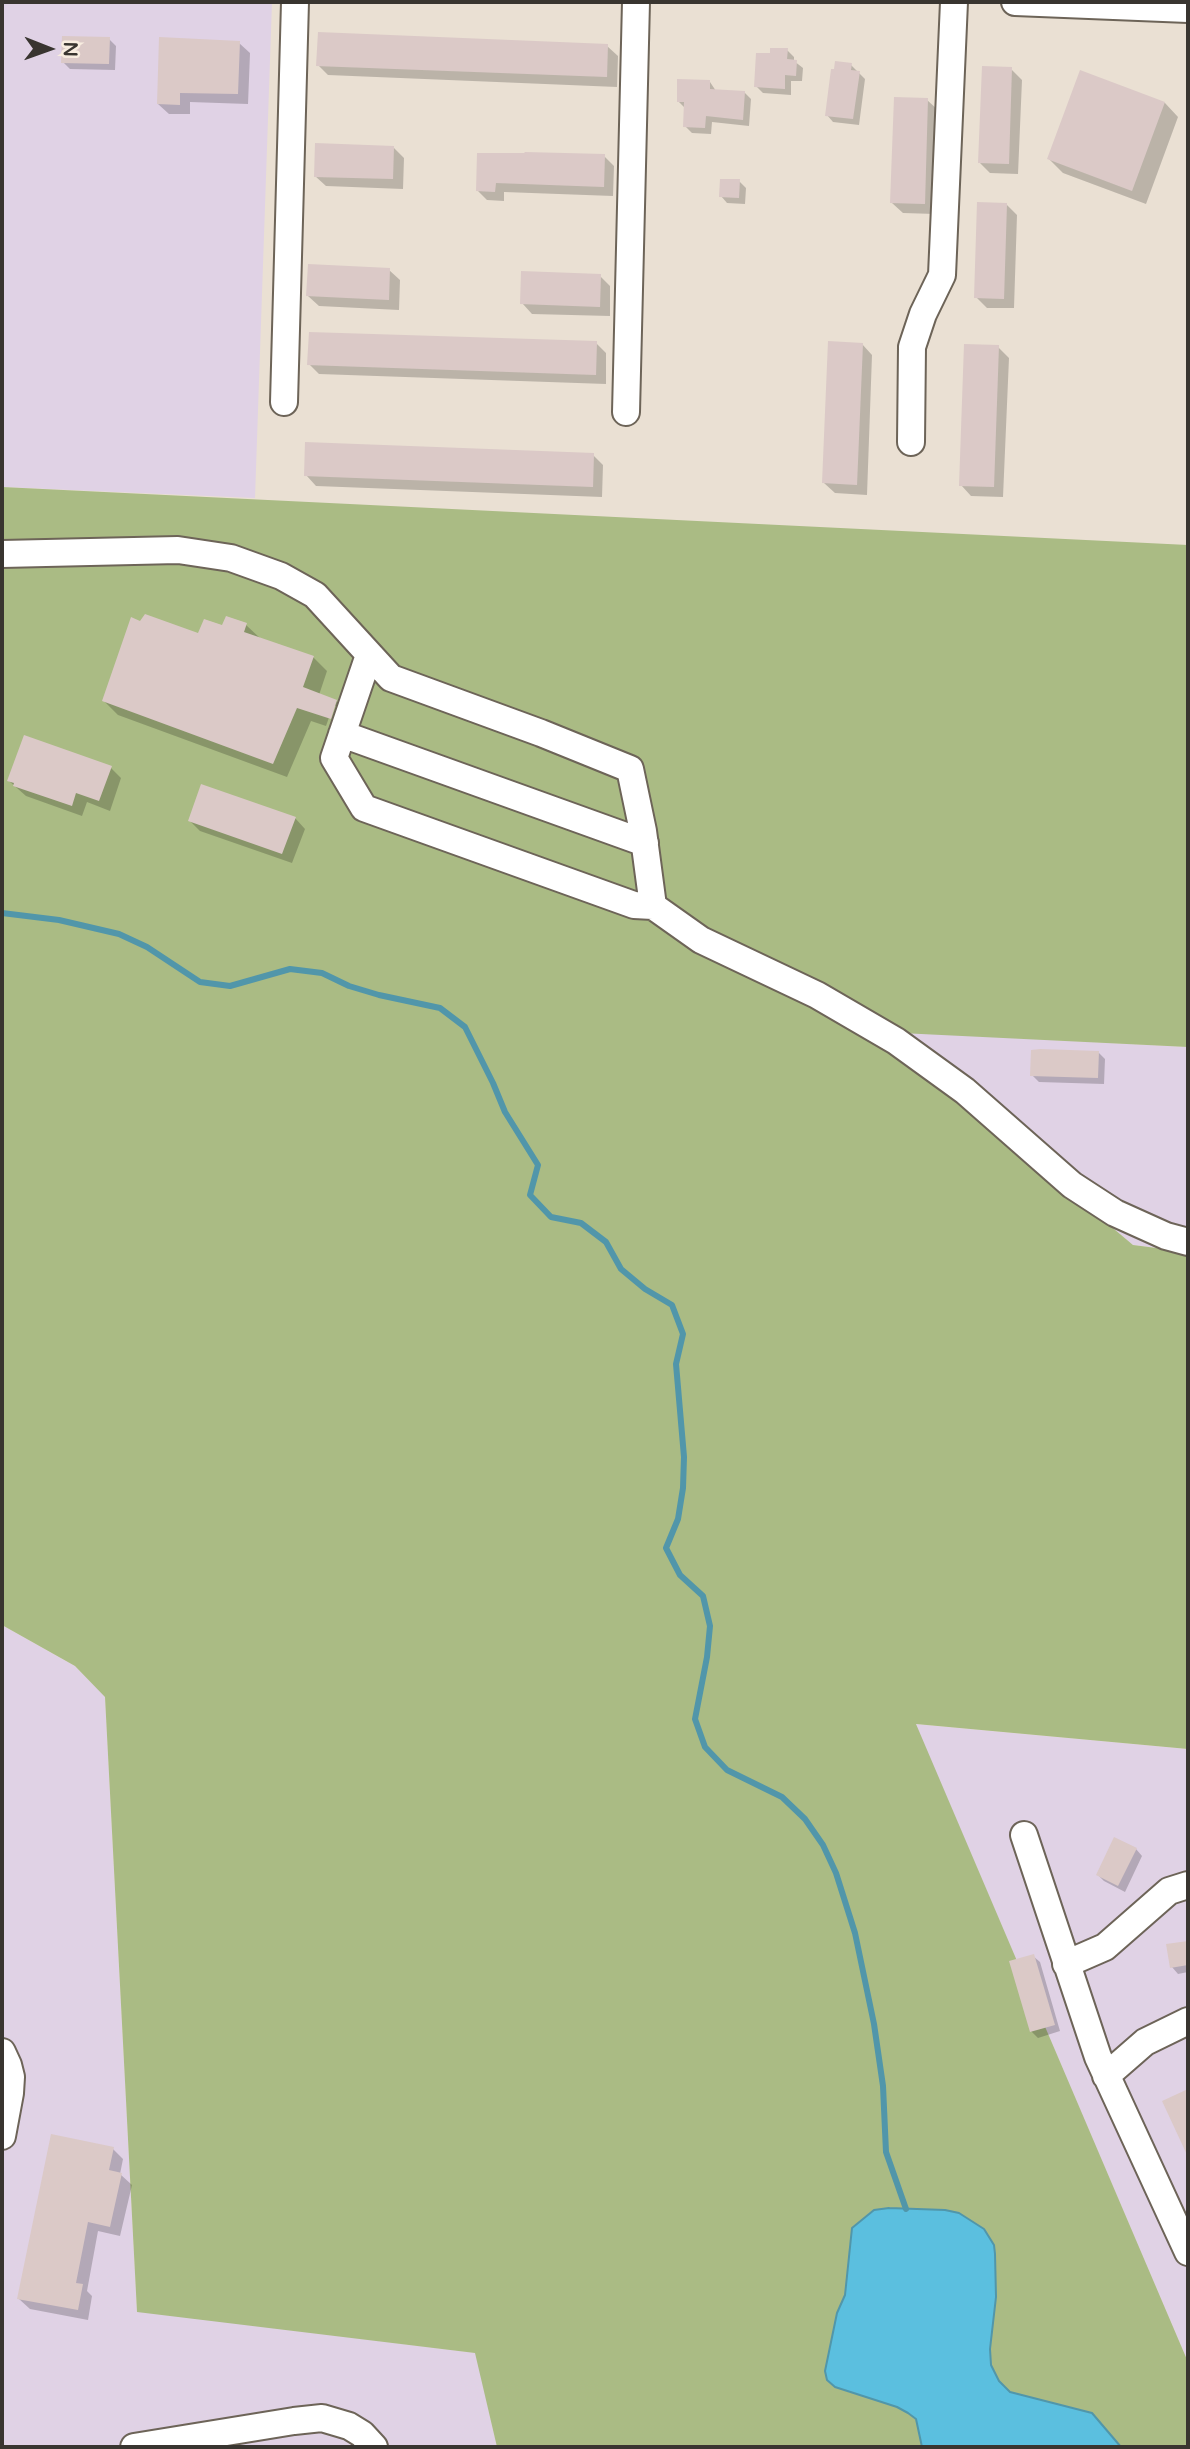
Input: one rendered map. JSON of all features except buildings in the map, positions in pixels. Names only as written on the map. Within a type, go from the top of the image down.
[{"type":"street","points":[[284,402],[295,2]]},
{"type":"street","points":[[626,412],[636,2]]},
{"type":"street","points":[[911,442],[912,347],[923,314],[942,275],[954,2]]},
{"type":"street","points":[[1014,2],[1187,17]]},
{"type":"street","points":[[2,554],[178,550],[231,558],[281,576],[315,595],[391,678],[630,769],[645,844],[653,906]]},
{"type":"street","points":[[369,655],[334,758],[364,808],[634,905],[653,906],[693,935],[817,995],[896,1041],[965,1091],[1072,1185],[1115,1213],[1167,1236],[1188,1242]]},
{"type":"street","points":[[342,734],[645,844]]},
{"type":"street","points":[[1024,1835],[1098,2057],[1188,2252]]},
{"type":"street","points":[[1066,1964],[1105,1947],[1169,1891],[1188,1885]]},
{"type":"street","points":[[1106,2076],[1145,2042],[1188,2021]]},
{"type":"street","points":[[2,2052],[9,2065],[11,2077],[2,2136]]},
{"type":"street","points":[[134,2447],[225,2440],[322,2418],[349,2426],[362,2434],[374,2447]]},
{"type":"shaded area","points":[[2,2],[272,2],[255,498],[2,487]]},
{"type":"shaded area","points":[[879,1031],[1188,1047],[1188,1252],[1133,1245]]},
{"type":"shaded area","points":[[2,1625],[75,1666],[105,1696],[137,2311],[476,2353],[497,2447],[2,2447]]},
{"type":"shaded area","points":[[915,1724],[1188,1749],[1188,2362],[968,1847]]},
{"type":"green space","points":[[2,487],[1188,545],[1188,1047],[880,1032],[1133,1245],[1188,1252],[1188,1749],[916,1724],[1188,2362],[1188,2447],[497,2447],[475,2353],[137,2312],[105,1697],[75,1666],[2,1625]]},
{"type":"water","points":[[889,2208],[959,2213],[984,2229],[994,2245],[995,2254],[996,2297],[990,2349],[991,2365],[999,2381],[1010,2392],[1092,2413],[1121,2447],[922,2447],[916,2419],[908,2413],[835,2387],[827,2380],[825,2371],[837,2313],[845,2295],[852,2228],[874,2210]]},
{"type":"waterway","points":[[2,913],[59,920],[119,934],[147,947],[200,982],[230,986],[290,969],[322,973],[349,986],[379,995],[440,1008],[465,1027],[505,1112],[538,1165],[530,1195],[551,1217],[581,1223],[606,1242],[621,1269],[645,1289],[672,1305],[683,1334],[676,1364],[684,1457],[678,1519],[666,1548],[680,1575],[703,1596],[710,1626],[695,1719],[705,1747],[727,1770],[782,1797],[805,1819],[823,1845],[836,1873],[855,1933],[874,2024],[883,2086],[886,2152],[906,2209]]}]
